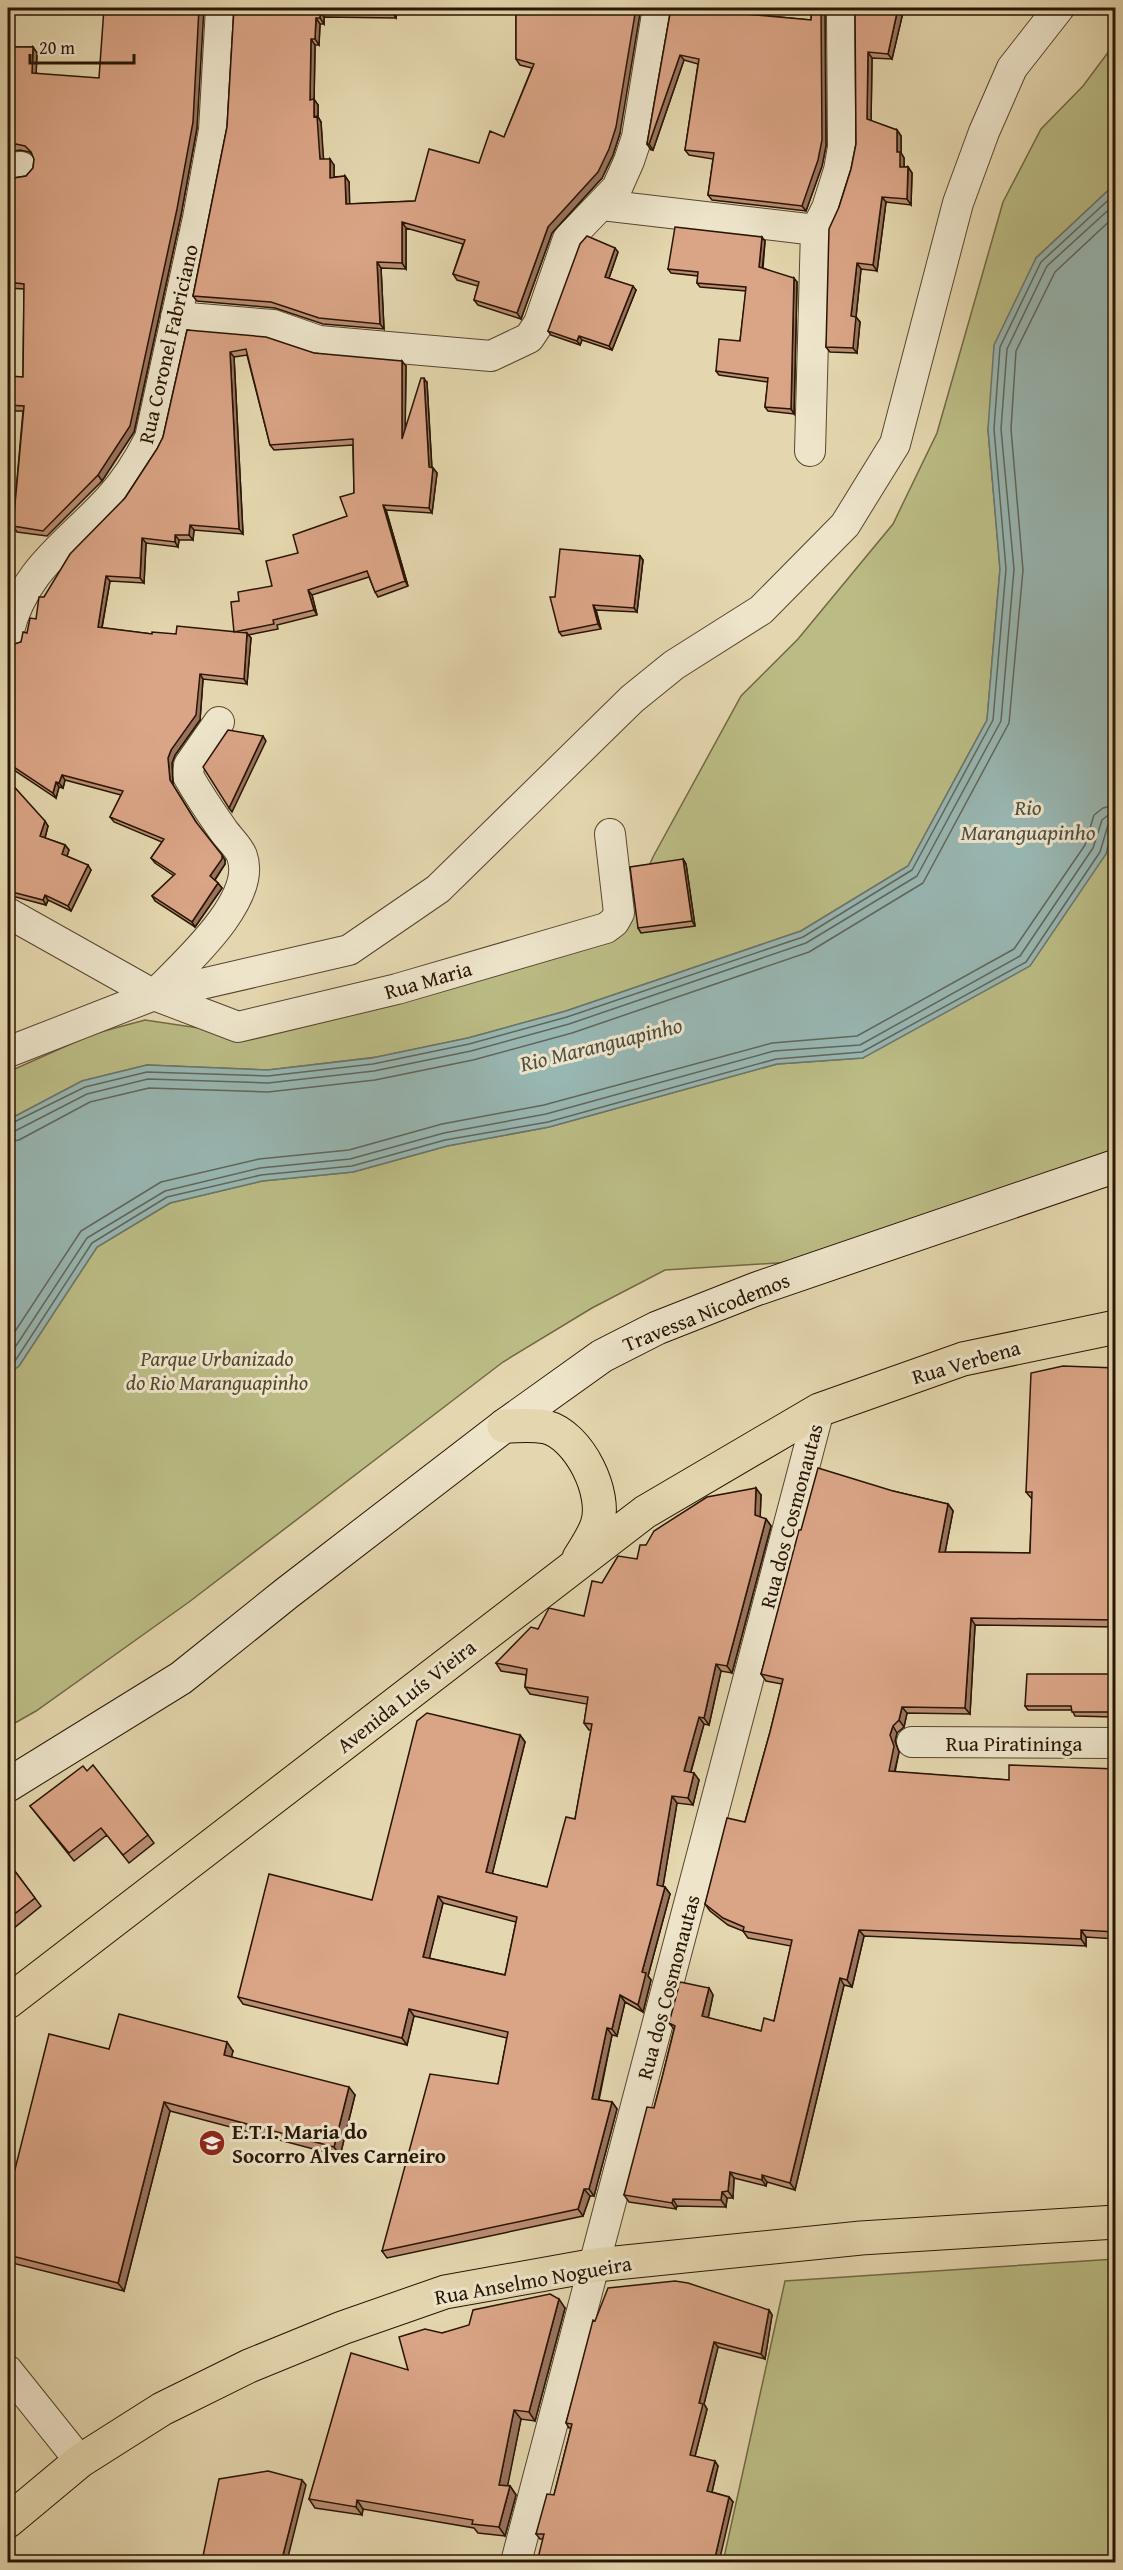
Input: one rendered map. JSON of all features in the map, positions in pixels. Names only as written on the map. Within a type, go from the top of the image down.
[{"type":"main road","name":"Travessa Nicodemos","points":[[8,1785],[181,1678],[287,1593],[504,1426],[602,1356],[657,1328],[756,1289],[1116,1166]]},
{"type":"main road","name":"Rua Verbena","points":[[819,1410],[963,1359],[1116,1327]]},
{"type":"main road","name":"Avenida Luís Vieira","points":[[8,2002],[645,1512],[731,1459],[819,1410]]},
{"type":"main road","points":[[504,1426],[547,1427],[570,1440],[588,1465],[597,1494],[598,1524],[574,1566]]},
{"type":"main road","name":"Rua Anselmo Nogueira","points":[[8,2521],[81,2461],[162,2409],[249,2366],[342,2328],[444,2292],[596,2265],[861,2238],[1116,2222]]},
{"type":"street","name":"Rua Coronel Fabriciano","points":[[8,634],[27,585],[49,556],[109,499],[138,463],[150,438],[214,130],[221,8]]},
{"type":"street","points":[[176,317],[273,326],[319,341],[491,356],[529,338],[539,323],[568,239],[617,188],[637,137],[658,8]]},
{"type":"street","points":[[8,1052],[154,995],[349,950],[438,889],[632,699],[674,665],[761,610],[845,525],[895,444],[958,203],[984,132],[1012,68],[1059,8]]},
{"type":"street","points":[[810,451],[816,230],[827,208],[840,170],[843,147],[842,15]]},
{"type":"street","points":[[602,206],[816,230]]},
{"type":"street","points":[[154,995],[204,944],[239,894],[243,884],[245,870],[242,854],[188,776],[189,765],[219,722]]},
{"type":"street","name":"Rua Maria","points":[[8,913],[154,995],[238,1027],[397,989],[606,928],[614,922],[619,913],[610,834]]},
{"type":"street","name":"Rua dos Cosmonautas","points":[[516,2562],[596,2265],[819,1410]]},
{"type":"street","name":"Rua Piratininga","points":[[912,1742],[1116,1743]]},
{"type":"street","points":[[8,2371],[81,2461]]},
{"type":"green space","points":[[1115,43],[1115,184],[1036,258],[988,429],[1000,569],[987,720],[908,866],[801,931],[566,1011],[468,1038],[377,1057],[268,1070],[147,1065],[82,1081],[8,1120],[8,1072],[93,1034],[145,1020],[239,1034],[630,908],[653,857],[741,696],[798,639],[893,524],[937,433],[1003,202],[1041,129],[1083,86]]},
{"type":"green space","name":"Parque Urbanizado do Rio Maranguapinho","points":[[1115,818],[1115,1150],[792,1262],[665,1270],[592,1308],[503,1362],[189,1602],[36,1711],[8,1727],[8,1374],[19,1366],[97,1247],[170,1203],[262,1181],[353,1172],[447,1146],[549,1127],[777,1064],[863,1058],[1106,854]]},
{"type":"green space","points":[[1115,2259],[1115,2562],[723,2562],[785,2281]]},
{"type":"water","name":"Rio Maranguapinho","points":[[1115,184],[1115,818],[1106,854],[1030,966],[863,1058],[777,1064],[549,1127],[447,1146],[353,1172],[262,1181],[170,1203],[97,1247],[19,1366],[8,1374],[8,1120],[82,1081],[147,1065],[268,1070],[372,1058],[468,1038],[566,1011],[801,931],[908,866],[987,720],[1000,569],[988,429],[994,345],[1036,258]]},
{"type":"building","points":[[104,8],[199,8],[193,122],[177,209],[130,426],[98,475],[43,531],[13,526],[24,406],[8,405],[8,376],[23,377],[24,284],[8,282],[8,179],[26,176],[33,168],[34,159],[25,146],[16,144],[8,146],[8,47],[33,47],[32,73],[99,78]]},
{"type":"building","points":[[234,8],[392,8],[392,12],[320,12],[320,18],[316,18],[315,39],[311,39],[310,100],[314,99],[314,117],[317,116],[320,159],[330,159],[330,178],[345,176],[346,204],[415,201],[429,149],[479,163],[490,131],[504,137],[534,64],[516,59],[516,8],[636,8],[616,127],[609,149],[598,172],[548,227],[517,313],[474,300],[479,282],[453,274],[465,240],[402,222],[402,263],[377,262],[380,324],[319,318],[271,302],[193,296],[227,127]]},
{"type":"building","points":[[671,8],[724,8],[724,12],[811,20],[812,8],[821,8],[822,140],[818,160],[802,206],[708,195],[714,153],[685,150],[699,59],[680,55],[649,144],[647,144]]},
{"type":"building","points":[[855,8],[898,8],[888,54],[868,52],[867,119],[897,130],[900,167],[908,167],[907,199],[882,197],[873,265],[857,263],[851,316],[856,317],[853,348],[826,347],[829,229],[839,207],[856,144]]},
{"type":"building","points":[[675,227],[762,237],[759,267],[794,278],[791,409],[765,407],[768,378],[716,371],[719,339],[740,341],[746,287],[697,283],[698,272],[668,269]]},
{"type":"building","points":[[587,236],[615,248],[605,277],[633,286],[609,346],[579,336],[577,341],[548,331],[580,244]]},
{"type":"building","points":[[187,330],[266,337],[314,353],[402,361],[402,439],[421,378],[424,378],[429,467],[433,468],[429,508],[383,505],[405,581],[375,592],[367,571],[308,590],[314,610],[273,620],[274,624],[235,632],[247,633],[244,679],[200,674],[196,715],[171,750],[168,758],[170,780],[196,822],[222,855],[222,859],[210,876],[218,883],[192,922],[152,896],[175,874],[151,858],[164,839],[110,817],[123,791],[62,775],[59,783],[56,782],[53,793],[8,763],[8,646],[21,642],[23,632],[27,633],[30,618],[36,619],[39,597],[44,597],[70,554],[125,498],[157,449],[163,437]],"holes":[[[246,349],[270,445],[353,439],[354,493],[340,497],[347,516],[293,535],[298,553],[266,561],[272,586],[238,592],[239,601],[231,602],[234,632],[177,626],[176,634],[152,632],[152,634],[98,627],[106,576],[140,578],[142,538],[175,542],[175,535],[189,535],[190,525],[239,529],[230,352]]]},
{"type":"building","points":[[560,549],[640,556],[634,608],[593,605],[598,624],[559,632],[550,597],[555,597]]},
{"type":"building","points":[[228,730],[263,736],[229,808],[203,767]]},
{"type":"building","points":[[8,780],[45,821],[40,836],[65,845],[62,854],[88,865],[68,906],[45,895],[43,900],[8,891]]},
{"type":"building","points":[[683,859],[692,921],[638,928],[630,867]]},
{"type":"building","points":[[1063,1366],[1116,1368],[1116,1620],[971,1618],[965,1708],[902,1707],[899,1720],[893,1726],[890,1735],[894,1746],[889,1771],[1009,1780],[1009,1765],[1116,1769],[1116,1932],[1081,1930],[1081,1939],[859,1930],[847,1980],[840,1978],[790,2183],[762,2175],[762,2180],[730,2172],[728,2191],[722,2192],[721,2200],[673,2199],[672,2203],[624,2195],[647,2107],[654,2108],[662,2078],[675,2026],[669,2023],[680,1982],[709,1988],[702,2016],[761,2031],[764,2018],[774,2021],[792,1940],[743,1931],[744,1927],[723,1918],[705,1904],[727,1818],[745,1822],[770,1732],[783,1679],[761,1674],[818,1468],[893,1491],[948,1504],[939,1552],[1030,1553],[1032,1492],[1026,1492],[1031,1373]]},
{"type":"building","points":[[756,1488],[755,1515],[766,1519],[727,1666],[716,1664],[704,1718],[699,1717],[684,1771],[694,1773],[688,1798],[672,1796],[657,1885],[665,1887],[642,1972],[646,1973],[638,2005],[620,1995],[612,2029],[607,2028],[592,2099],[612,2102],[589,2189],[584,2189],[578,2209],[382,2251],[430,2074],[498,2084],[508,2032],[409,2009],[402,2038],[238,1997],[269,1874],[372,1900],[417,1721],[427,1713],[520,1735],[486,1872],[547,1887],[566,1817],[575,1819],[592,1724],[584,1723],[588,1697],[525,1687],[527,1669],[496,1663],[531,1627],[538,1629],[549,1608],[584,1616],[592,1581],[602,1583],[618,1556],[637,1559],[640,1545],[646,1545],[654,1531],[707,1497]],"holes":[[[438,1896],[517,1917],[505,1975],[423,1957]]]},
{"type":"building","points":[[1027,1674],[1110,1674],[1110,1712],[1072,1712],[1071,1706],[1025,1706]]},
{"type":"building","points":[[93,1765],[148,1835],[123,1855],[101,1828],[69,1853],[30,1806],[83,1766],[87,1771]]},
{"type":"building","points":[[8,1862],[35,1898],[8,1919]]},
{"type":"building","points":[[119,2014],[227,2042],[224,2055],[349,2087],[334,2147],[164,2102],[118,2283],[8,2255],[8,2197],[49,2034],[109,2049]]},
{"type":"building","points":[[675,2281],[688,2283],[769,2310],[761,2354],[714,2342],[699,2403],[703,2404],[690,2455],[715,2461],[707,2491],[729,2497],[714,2562],[537,2562],[544,2534],[536,2534],[547,2494],[554,2495],[572,2424],[566,2423],[593,2320],[595,2321],[608,2288]]},
{"type":"building","points":[[550,2294],[559,2299],[529,2412],[514,2410],[499,2485],[510,2486],[499,2527],[472,2524],[473,2520],[357,2500],[356,2507],[309,2499],[351,2353],[408,2370],[399,2337],[425,2329],[442,2333],[469,2325],[473,2310]]},
{"type":"building","points":[[268,2471],[302,2480],[283,2555],[306,2562],[202,2561],[219,2479]]},
{"type":"place","name":"E.T.I. Maria do Socorro Alves Carneiro","points":[[212,2143]]}]
